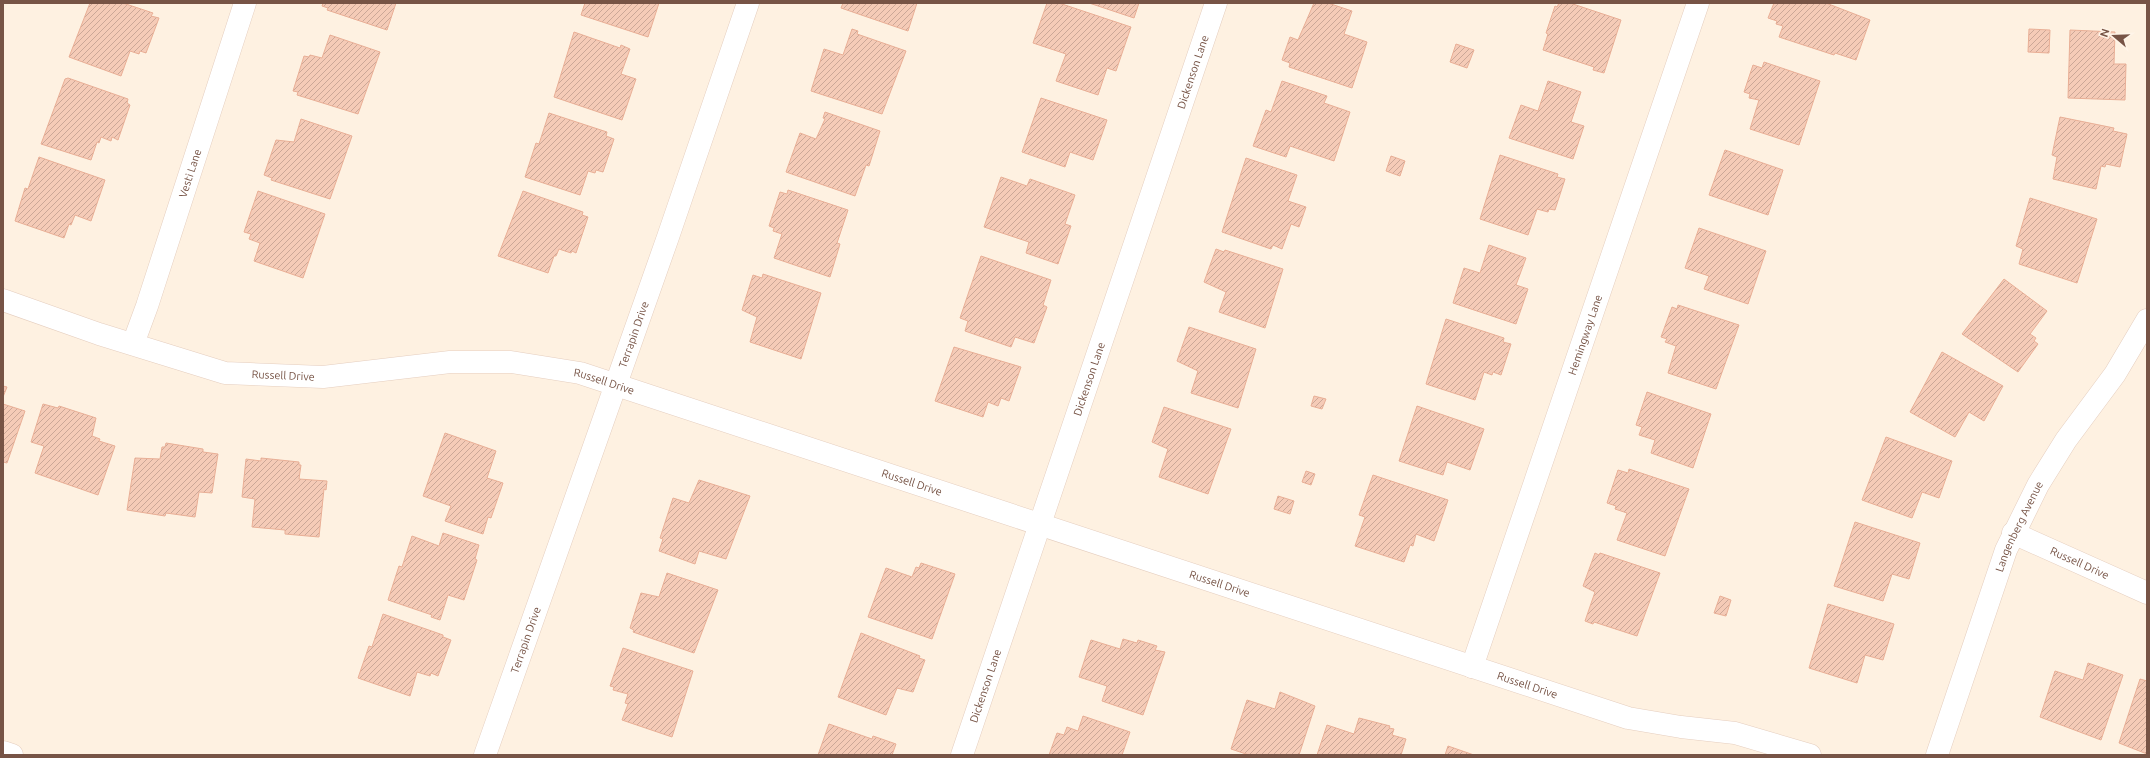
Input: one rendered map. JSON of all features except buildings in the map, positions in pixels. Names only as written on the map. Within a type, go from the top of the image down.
[{"type":"street","name":"Vesti Lane","points":[[133,344],[147,306],[245,3]]},
{"type":"street","name":"Terrapin Drive","points":[[485,755],[748,3]]},
{"type":"street","name":"Dickenson Lane","points":[[962,755],[1216,3]]},
{"type":"street","name":"Hemingway Lane","points":[[1472,667],[1698,3]]},
{"type":"street","name":"Russell Drive","points":[[3,300],[99,334],[225,373],[323,377],[450,362],[511,362],[578,372],[1628,718],[1681,727],[1735,733],[1810,755]]},
{"type":"street","name":"Langenberg Avenue","points":[[1936,755],[2013,533],[2038,485],[2066,440],[2115,374],[2147,320]]},
{"type":"street","name":"Russell Drive","points":[[2013,533],[2147,592]]},
{"type":"street","points":[[3,752],[12,755]]}]
